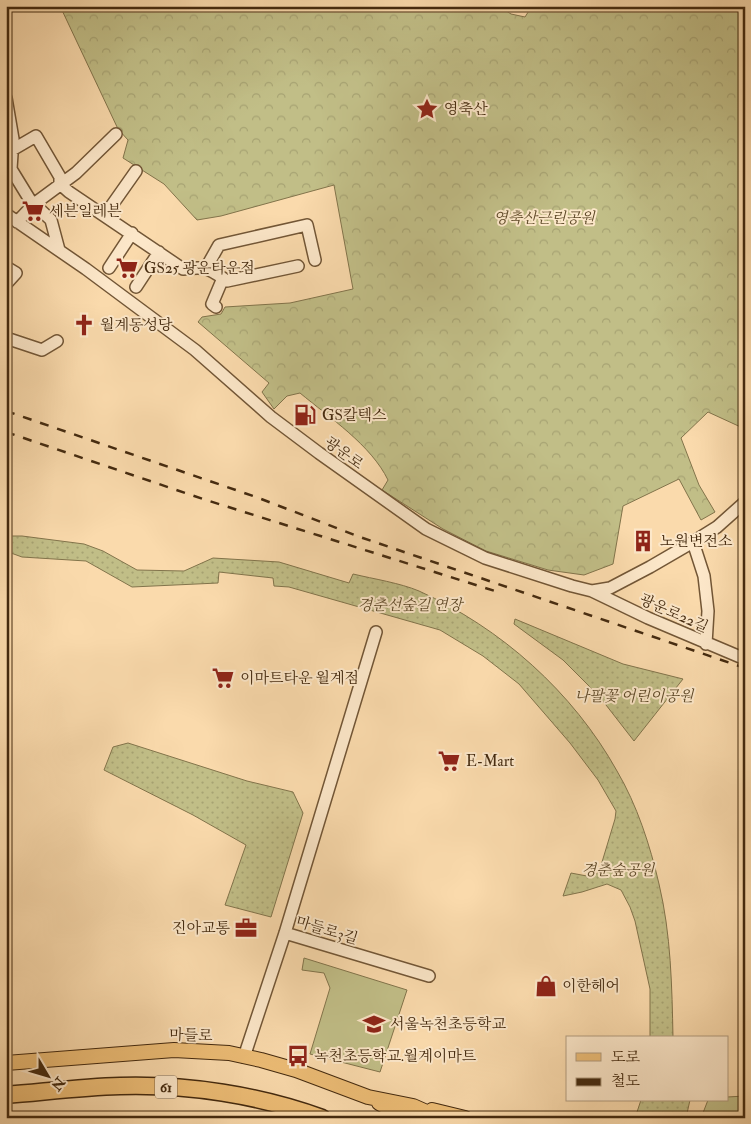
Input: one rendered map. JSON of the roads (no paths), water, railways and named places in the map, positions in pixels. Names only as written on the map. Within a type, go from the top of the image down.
[{"type":"highway","name":"61","points":[[6,1095],[114,1086],[167,1087],[256,1099],[322,1118]]},
{"type":"main road","name":"마들로","points":[[6,1063],[174,1050],[228,1053],[296,1070],[409,1112],[440,1118]]},
{"type":"main road","points":[[409,1112],[465,1118]]},
{"type":"street","points":[[6,98],[13,140],[10,156],[11,169],[30,200],[51,220],[59,250]]},
{"type":"street","points":[[17,222],[34,204],[76,173],[116,134]]},
{"type":"street","points":[[10,156],[36,136],[60,177],[60,184],[69,192],[184,269],[206,268],[227,281],[298,266]]},
{"type":"street","points":[[105,215],[136,171]]},
{"type":"street","name":"광운로","points":[[6,214],[59,250],[195,350],[271,417],[426,529],[485,558],[525,572],[592,591]]},
{"type":"street","points":[[206,268],[219,245],[307,225],[315,260]]},
{"type":"street","points":[[109,268],[132,233]]},
{"type":"street","points":[[136,287],[160,252]]},
{"type":"street","points":[[6,267],[16,274],[6,284]]},
{"type":"street","points":[[216,307],[212,304],[223,278]]},
{"type":"street","points":[[6,338],[44,353],[57,340]]},
{"type":"street","points":[[592,591],[610,588],[693,542],[717,527],[745,502]]},
{"type":"street","points":[[693,542],[704,576],[708,611],[706,644]]},
{"type":"street","name":"광운로22길","points":[[592,591],[745,660]]},
{"type":"street","points":[[285,933],[376,632]]},
{"type":"street","name":"마들로3길","points":[[244,1057],[285,933],[429,976]]},
{"type":"railway","points":[[6,411],[256,497],[360,537],[745,668]]},
{"type":"railway","points":[[6,432],[203,499],[498,592]]},
{"type":"place","name":"영축산","points":[[427,109]]},
{"type":"place","name":"세븐일레븐","points":[[33,211]]},
{"type":"place","name":"GS25 광운타운점","points":[[127,268]]},
{"type":"place","name":"월계동성당","points":[[84,325]]},
{"type":"place","name":"GS칼텍스","points":[[305,415]]},
{"type":"place","name":"노원변전소","points":[[643,541]]},
{"type":"place","name":"이마트타운 월계점","points":[[223,678]]},
{"type":"place","name":"E-Mart","points":[[449,761]]},
{"type":"place","name":"진아교통","points":[[246,928]]},
{"type":"place","name":"이한헤어","points":[[546,986]]},
{"type":"place","name":"서울녹천초등학교","points":[[374,1024]]},
{"type":"place","name":"녹천초등학교.월계이마트","points":[[298,1056]]},
{"type":"park label","name":"영축산근린공원","points":[[544,218]]},
{"type":"park label","name":"경춘선숲길 연장","points":[[410,605]]},
{"type":"park label","name":"나팔꽃 어린이공원","points":[[634,696]]},
{"type":"park label","name":"경춘숲공원","points":[[618,870]]}]
